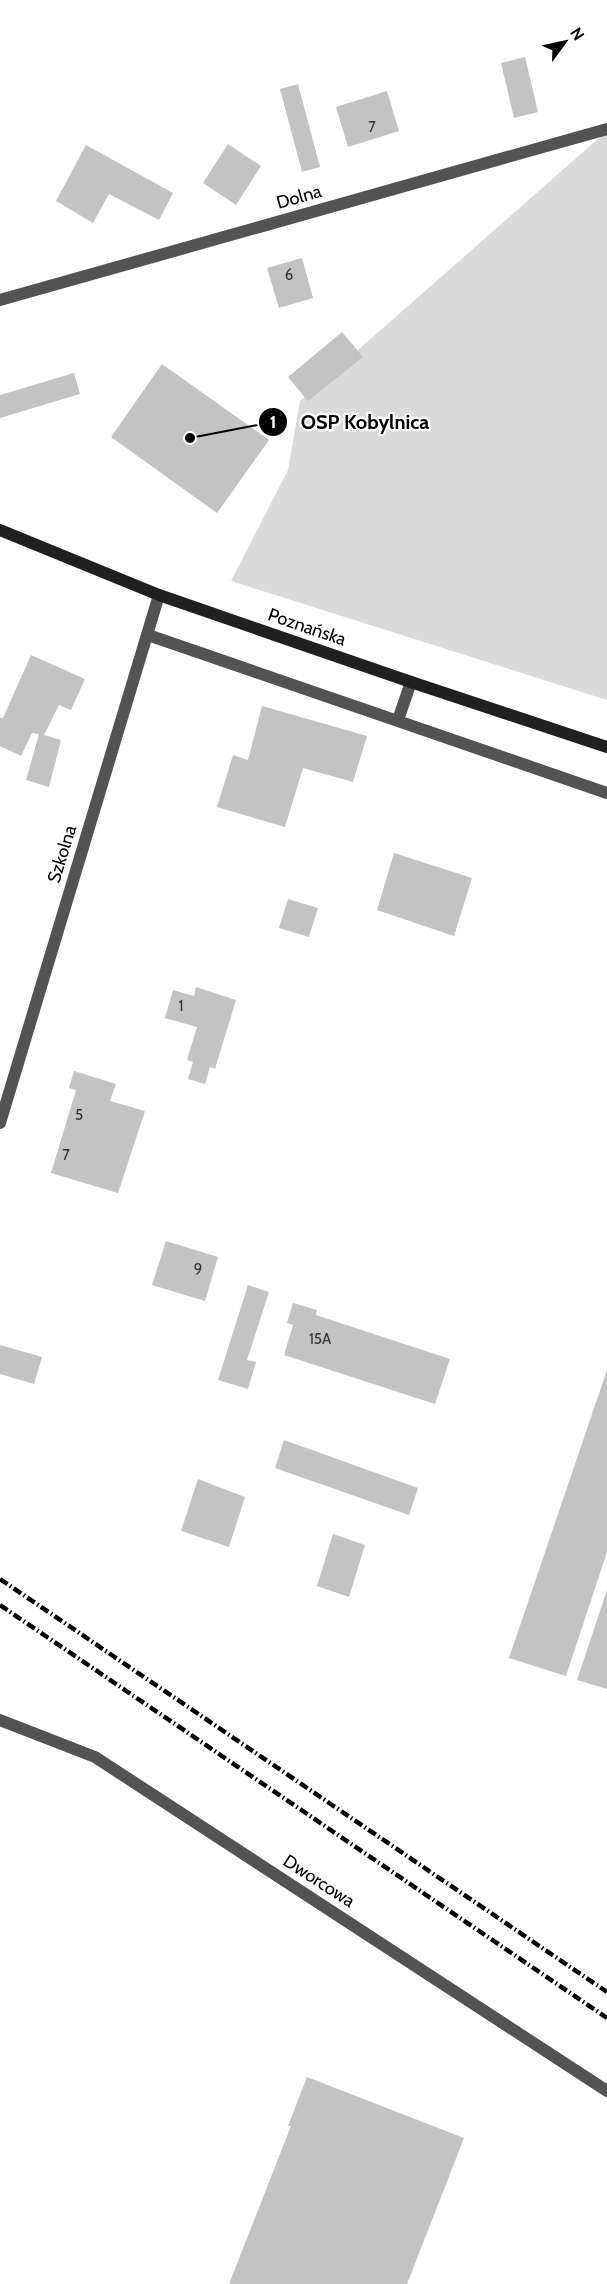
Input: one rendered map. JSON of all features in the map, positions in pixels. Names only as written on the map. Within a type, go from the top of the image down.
[{"type":"main road","name":"Poznańska","points":[[0,530],[159,595],[607,747]]},
{"type":"street","name":"Dolna","points":[[0,300],[607,129]]},
{"type":"street","name":"Szkolna","points":[[0,1123],[159,595]]},
{"type":"street","points":[[148,635],[607,793]]},
{"type":"street","points":[[398,720],[411,682]]},
{"type":"street","name":"Dworcowa","points":[[0,1720],[95,1757],[607,2091]]},
{"type":"shaded area","points":[[607,131],[607,700],[231,581],[288,470],[300,401]]},
{"type":"building","points":[[525,57],[538,112],[514,118],[501,63]]},
{"type":"building","points":[[298,84],[320,167],[302,172],[280,89]]},
{"type":"building","points":[[387,91],[399,131],[348,147],[336,107]]},
{"type":"building","points":[[228,144],[261,166],[236,205],[203,183]]},
{"type":"building","points":[[86,145],[173,193],[159,220],[109,194],[93,223],[56,201]]},
{"type":"building","points":[[302,258],[313,298],[279,308],[267,268]]},
{"type":"building","points":[[342,332],[363,357],[308,401],[288,377]]},
{"type":"building","points":[[162,364],[269,440],[217,513],[111,437]]},
{"type":"building","points":[[74,373],[80,394],[0,418],[0,395]]},
{"type":"building","points":[[31,655],[85,679],[71,710],[59,705],[44,735],[61,740],[49,787],[26,780],[39,734],[32,733],[21,756],[0,746],[0,718],[3,718]]},
{"type":"building","points":[[262,706],[367,736],[353,782],[303,768],[285,827],[217,807],[233,755],[248,760]]},
{"type":"building","points":[[394,853],[472,878],[454,936],[377,910]]},
{"type":"building","points":[[288,899],[318,908],[309,937],[279,928]]},
{"type":"building","points":[[196,987],[236,1000],[215,1069],[210,1067],[205,1084],[188,1079],[193,1062],[187,1060],[197,1027],[165,1018],[173,990],[194,996]]},
{"type":"building","points":[[74,1071],[116,1084],[110,1101],[145,1111],[118,1193],[51,1173],[76,1090],[69,1088]]},
{"type":"building","points":[[166,1241],[218,1257],[205,1301],[152,1285]]},
{"type":"building","points":[[248,1285],[269,1292],[247,1360],[256,1362],[248,1389],[218,1380]]},
{"type":"building","points":[[293,1303],[317,1310],[316,1315],[450,1359],[435,1404],[284,1355],[293,1325],[287,1323]]},
{"type":"building","points":[[0,1345],[42,1357],[34,1384],[0,1374]]},
{"type":"building","points":[[607,1370],[607,1552],[566,1676],[509,1658]]},
{"type":"building","points":[[284,1440],[418,1488],[409,1515],[275,1468]]},
{"type":"building","points":[[198,1479],[245,1497],[229,1547],[181,1531]]},
{"type":"building","points":[[333,1534],[365,1545],[349,1597],[317,1586]]},
{"type":"building","points":[[607,1590],[607,1689],[577,1680]]},
{"type":"building","points":[[307,2077],[464,2138],[407,2284],[229,2284],[291,2126],[288,2126]]},
{"type":"railway","points":[[0,1579],[607,1992]]},
{"type":"railway","points":[[0,1605],[607,2018]]},
{"type":"place","name":"OSP Kobylnica","points":[[190,438]]}]
